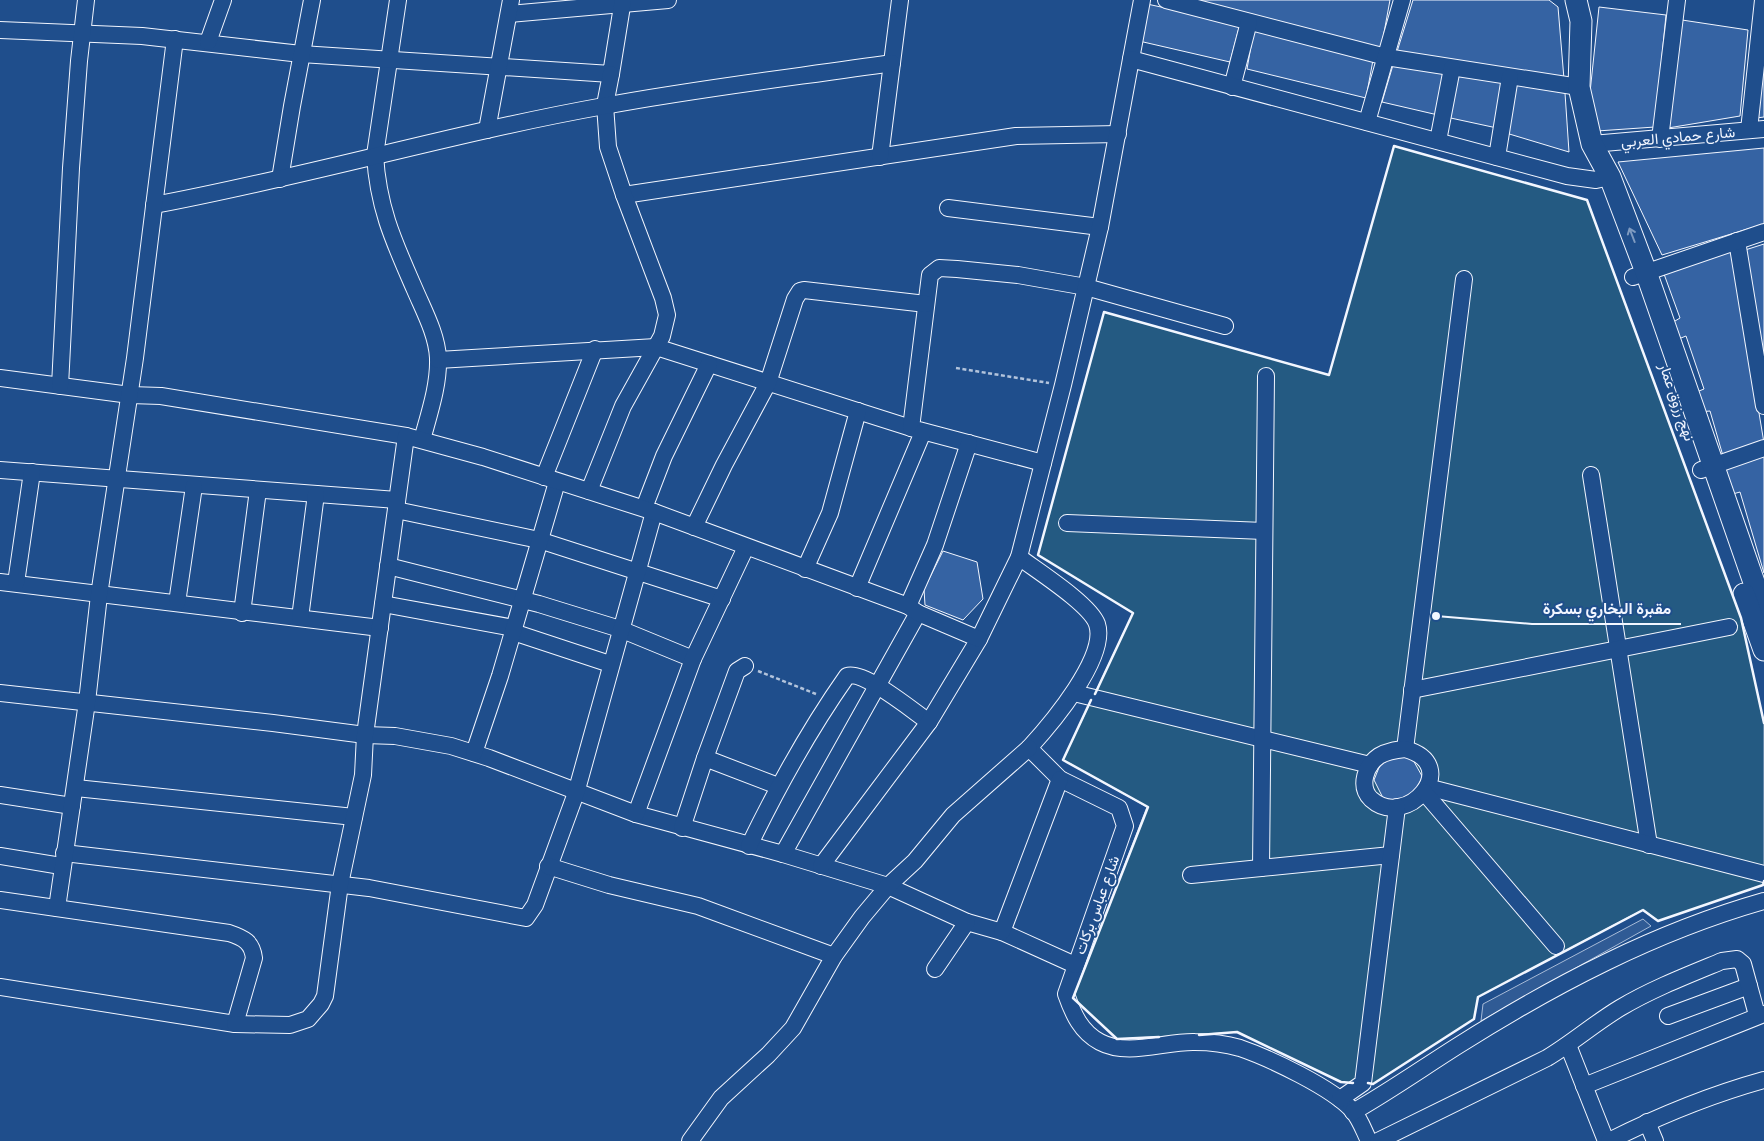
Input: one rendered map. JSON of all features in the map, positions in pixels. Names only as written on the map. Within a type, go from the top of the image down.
[{"type":"main road","points":[[1576,0],[1581,21]]},
{"type":"main road","points":[[1581,21],[1590,0]]},
{"type":"main road","name":"نهج رزوق عمار","points":[[1581,21],[1579,87],[1594,148],[1603,178],[1640,275],[1707,468],[1764,650]]},
{"type":"main road","name":"نهج رزوق عمار","points":[[1707,468],[1764,611]]},
{"type":"street","points":[[60,386],[71,168],[86,0]]},
{"type":"street","points":[[208,42],[222,0]]},
{"type":"street","points":[[280,179],[312,0]]},
{"type":"street","points":[[398,0],[375,155],[381,207],[427,318],[438,360],[435,385],[422,440]]},
{"type":"street","points":[[487,130],[510,7],[668,0]]},
{"type":"street","points":[[880,157],[900,0]]},
{"type":"street","points":[[820,866],[929,722],[979,639],[1019,557],[1063,385],[1100,227],[1142,0]]},
{"type":"street","points":[[1166,0],[1386,57],[1579,87]]},
{"type":"street","points":[[1367,122],[1402,0]]},
{"type":"street","points":[[1660,139],[1677,0]]},
{"type":"street","points":[[1756,130],[1763,0]]},
{"type":"street","points":[[589,492],[623,406],[662,336],[667,315],[608,147],[605,106],[623,2]]},
{"type":"street","points":[[1232,87],[1249,22]]},
{"type":"street","points":[[0,30],[83,32],[208,42],[301,54],[611,74]]},
{"type":"street","points":[[56,908],[88,702],[99,595],[130,395],[175,39]]},
{"type":"street","points":[[1131,59],[1567,176],[1603,178]]},
{"type":"street","points":[[154,204],[280,179],[375,155],[605,106],[892,63]]},
{"type":"street","points":[[1438,141],[1452,68]]},
{"type":"street","points":[[1497,156],[1510,77]]},
{"type":"street","name":"شارع حمادي العربي","points":[[1594,148],[1660,139],[1756,130]]},
{"type":"street","points":[[624,195],[1016,136],[1118,134]]},
{"type":"street","points":[[948,208],[1100,227]]},
{"type":"street","points":[[1640,275],[1764,232]]},
{"type":"street","points":[[1737,241],[1764,406]]},
{"type":"street","points":[[857,588],[917,430],[926,304],[930,275],[939,268],[1018,275],[1086,287],[1224,326]]},
{"type":"street","points":[[1405,749],[1464,278]]},
{"type":"street","points":[[694,527],[768,383],[800,291],[926,304]]},
{"type":"street","points":[[438,360],[595,349],[656,347],[917,430],[1043,463]]},
{"type":"street","points":[[474,753],[486,722],[539,540],[550,480],[595,349]]},
{"type":"street","points":[[0,856],[340,884],[526,918],[535,905],[576,793],[636,573],[649,510],[664,456],[709,364]]},
{"type":"street","points":[[1261,868],[1266,376]]},
{"type":"street","points":[[0,378],[130,395],[161,396],[422,440],[483,457],[550,480],[649,510],[913,609],[979,639]]},
{"type":"street","points":[[805,569],[830,513],[858,411]]},
{"type":"street","points":[[0,987],[234,1024],[260,1026],[290,1025],[308,1019],[315,1013],[325,996],[340,884],[363,775],[365,735],[406,436]]},
{"type":"street","points":[[784,854],[878,686],[913,609],[970,443]]},
{"type":"street","points":[[1707,468],[1764,448]]},
{"type":"street","points":[[0,470],[316,494],[396,505],[539,540],[636,573],[722,599]]},
{"type":"street","points":[[32,472],[8,583],[177,603],[242,613],[380,628]]},
{"type":"street","points":[[1591,475],[1649,845]]},
{"type":"street","points":[[177,603],[194,486]]},
{"type":"street","points":[[242,613],[258,490]]},
{"type":"street","points":[[300,618],[316,494]]},
{"type":"street","points":[[1067,523],[1264,531]]},
{"type":"street","points":[[636,814],[693,659],[746,547]]},
{"type":"street","points":[[690,1141],[721,1098],[782,1041],[793,1028],[834,956],[862,917],[888,886],[915,861],[953,815],[1030,748],[1080,684],[1098,640],[1097,623],[1086,608],[1019,557]]},
{"type":"street","points":[[388,566],[522,599],[620,629],[693,659]]},
{"type":"street","points":[[383,604],[513,630],[610,664]]},
{"type":"street","points":[[1412,690],[1729,628]]},
{"type":"street","points":[[682,828],[705,758],[738,671],[745,666]]},
{"type":"street","points":[[749,846],[778,786],[830,700],[847,676],[851,674],[878,686],[929,722]]},
{"type":"street","points":[[0,693],[365,735],[424,740],[474,753],[636,814],[682,828],[784,854],[888,886],[967,922],[1002,932],[1074,965]]},
{"type":"street","points":[[1074,693],[1370,765]]},
{"type":"street","name":"شارع عباس بركات","points":[[1030,748],[1060,779],[1119,808],[1124,826],[1074,965],[1066,994],[1073,1014],[1085,1032],[1101,1043],[1121,1048],[1194,1042],[1239,1048],[1297,1074],[1340,1099],[1353,1112],[1369,1141]]},
{"type":"street","points":[[1405,749],[1416,752],[1426,759],[1430,769],[1430,781],[1414,801],[1397,807],[1377,804],[1369,797],[1364,787],[1365,776],[1370,765],[1386,753],[1405,749]]},
{"type":"street","points":[[705,758],[778,786]]},
{"type":"street","points":[[1002,932],[1060,779]]},
{"type":"street","points":[[76,788],[354,816]]},
{"type":"street","points":[[1425,789],[1764,874]]},
{"type":"street","points":[[1425,789],[1556,946]]},
{"type":"street","points":[[0,796],[72,806]]},
{"type":"street","points":[[1340,1099],[1363,1083],[1397,807]]},
{"type":"street","points":[[1191,875],[1391,856]]},
{"type":"street","points":[[548,866],[594,881],[698,906],[834,956]]},
{"type":"street","points":[[0,900],[229,933],[242,937],[250,944],[254,958],[234,1024]]},
{"type":"street","points":[[1353,1112],[1394,1088],[1459,1045],[1577,976],[1675,932],[1764,901]]},
{"type":"street","points":[[935,969],[967,922]]},
{"type":"street","points":[[1378,1141],[1502,1082],[1568,1046],[1592,1026],[1635,1000],[1722,961],[1737,959],[1741,961],[1761,1014],[1584,1086]]},
{"type":"street","points":[[1668,1016],[1749,986]]},
{"type":"street","points":[[1568,1046],[1608,1141],[1648,1122],[1705,1099],[1764,1080]]},
{"type":"street","points":[[1648,1122],[1655,1141]]},
{"type":"path","points":[[956,368],[1063,385]]},
{"type":"path","points":[[745,666],[830,700]]},
{"type":"shaded area","points":[[1394,146],[1587,200],[1741,618],[1764,723],[1764,881],[1763,885],[1658,921],[1642,910],[1478,997],[1474,1019],[1373,1084],[1341,1082],[1237,1032],[1117,1039],[1073,998],[1147,807],[1063,760],[1133,613],[1038,555],[1104,312],[1329,375]]},
{"type":"shaded area","points":[[1643,919],[1651,926],[1481,1021],[1483,1004]]},
{"type":"building","points":[[1183,0],[1390,0],[1381,49]]},
{"type":"building","points":[[1413,0],[1549,0],[1558,7],[1564,79],[1396,55]]},
{"type":"building","points":[[1147,4],[1240,24],[1230,62],[1139,41]]},
{"type":"building","points":[[1599,7],[1666,15],[1655,127],[1597,131],[1589,102]]},
{"type":"building","points":[[1682,20],[1748,30],[1740,116],[1668,128]]},
{"type":"building","points":[[1254,29],[1373,60],[1366,98],[1247,69]]},
{"type":"building","points":[[1764,59],[1764,117],[1756,118]]},
{"type":"building","points":[[1393,65],[1445,73],[1438,115],[1382,102]]},
{"type":"building","points":[[1457,73],[1504,83],[1497,128],[1446,117]]},
{"type":"building","points":[[1514,84],[1565,93],[1569,152],[1506,133]]},
{"type":"building","points":[[1764,148],[1764,224],[1662,255],[1618,162]]},
{"type":"building","points":[[1764,244],[1764,382],[1742,251]]},
{"type":"building","points":[[1732,250],[1764,443],[1723,456],[1710,411],[1699,412],[1694,393],[1704,389],[1686,336],[1676,340],[1670,324],[1680,318],[1664,274]]},
{"type":"building","points":[[1764,453],[1764,573],[1740,492],[1729,495],[1720,468]]},
{"type":"building","points":[[943,551],[977,562],[983,599],[963,620],[925,605],[924,589]]},
{"type":"building","points":[[1397,754],[1412,758],[1422,776],[1418,793],[1402,802],[1383,798],[1374,780],[1382,760]]},
{"type":"wall","points":[[1095,694],[1133,613],[1038,555],[1104,312],[1329,375],[1394,146],[1587,200],[1741,618],[1764,723]]},
{"type":"wall","points":[[1091,700],[1063,760],[1148,807],[1073,998],[1117,1039],[1159,1037]]},
{"type":"wall","points":[[1368,1083],[1373,1084],[1474,1019],[1478,997],[1643,910],[1658,921],[1763,885],[1764,881]]},
{"type":"wall","points":[[1199,1035],[1237,1032],[1341,1082],[1353,1083]]},
{"type":"place","name":"مقبرة البخاري بسكرة","points":[[1436,616]]}]
